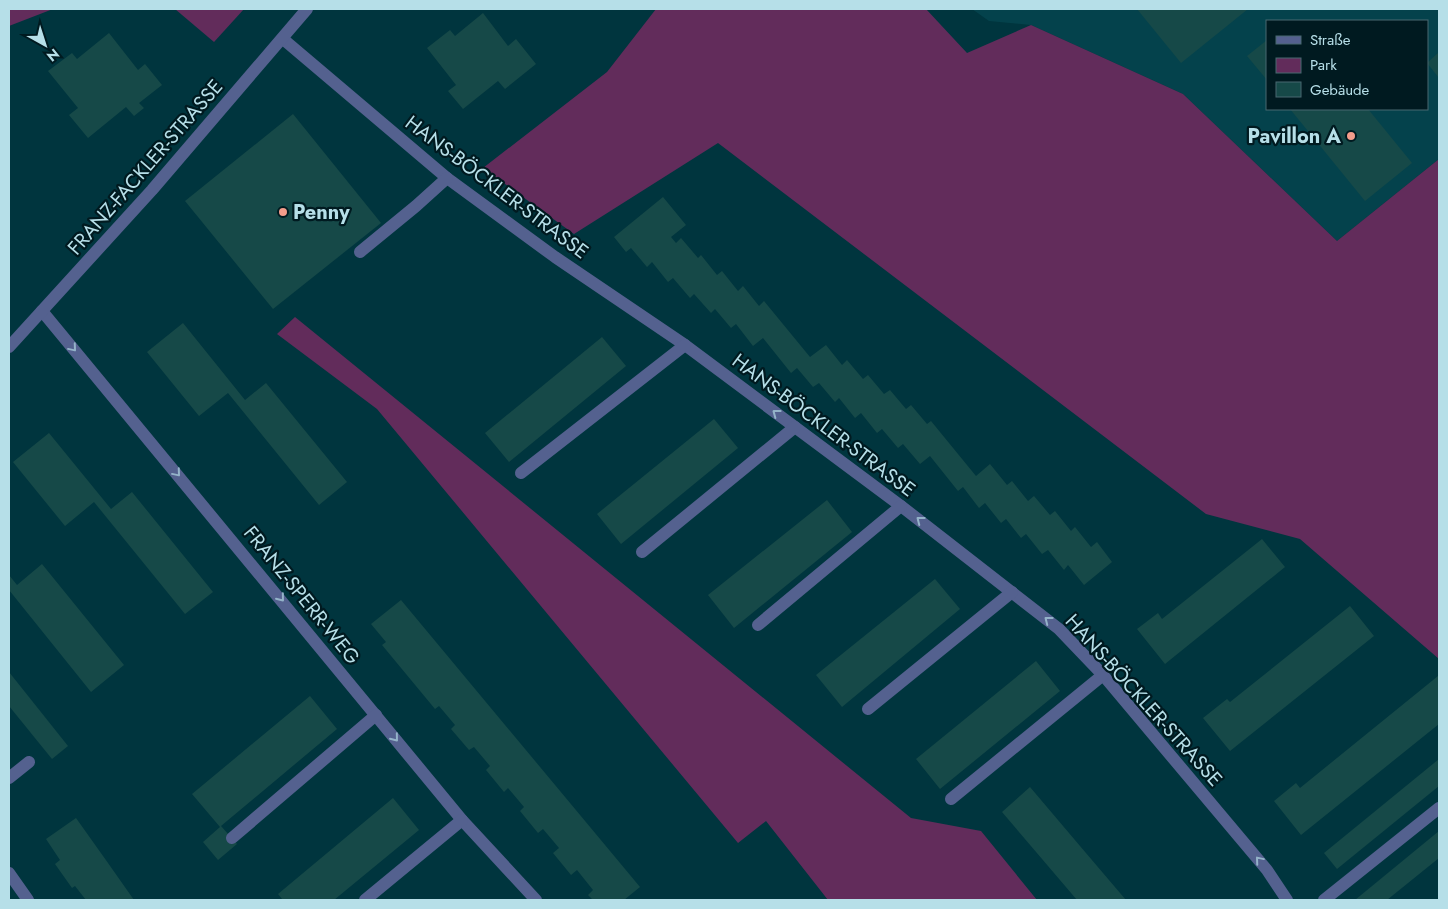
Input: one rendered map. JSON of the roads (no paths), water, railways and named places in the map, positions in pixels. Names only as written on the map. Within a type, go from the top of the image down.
[{"type":"street","name":"FRANZ-FACKLER-STRASSE","points":[[9,347],[152,190],[307,9]]},
{"type":"street","name":"HANS-BÖCKLER-STRASSE","points":[[283,38],[447,178],[555,257],[685,345],[901,506],[1059,628],[1103,675],[1267,870],[1283,899]]},
{"type":"street","points":[[360,252],[447,178]]},
{"type":"street","name":"FRANZ-SPERR-WEG","points":[[42,311],[462,820],[536,900]]},
{"type":"street","points":[[521,473],[685,345]]},
{"type":"street","points":[[642,552],[795,428]]},
{"type":"street","points":[[758,625],[901,506]]},
{"type":"street","points":[[868,709],[1012,592]]},
{"type":"street","points":[[951,799],[1103,675]]},
{"type":"street","points":[[232,838],[376,715]]},
{"type":"street","points":[[9,778],[29,762]]},
{"type":"street","points":[[1324,900],[1439,808]]},
{"type":"street","points":[[365,900],[462,820]]},
{"type":"street","points":[[9,873],[28,900]]},
{"type":"place","name":"Pavillon A","points":[[1351,136]]},
{"type":"place","name":"Penny","points":[[283,212]]}]
